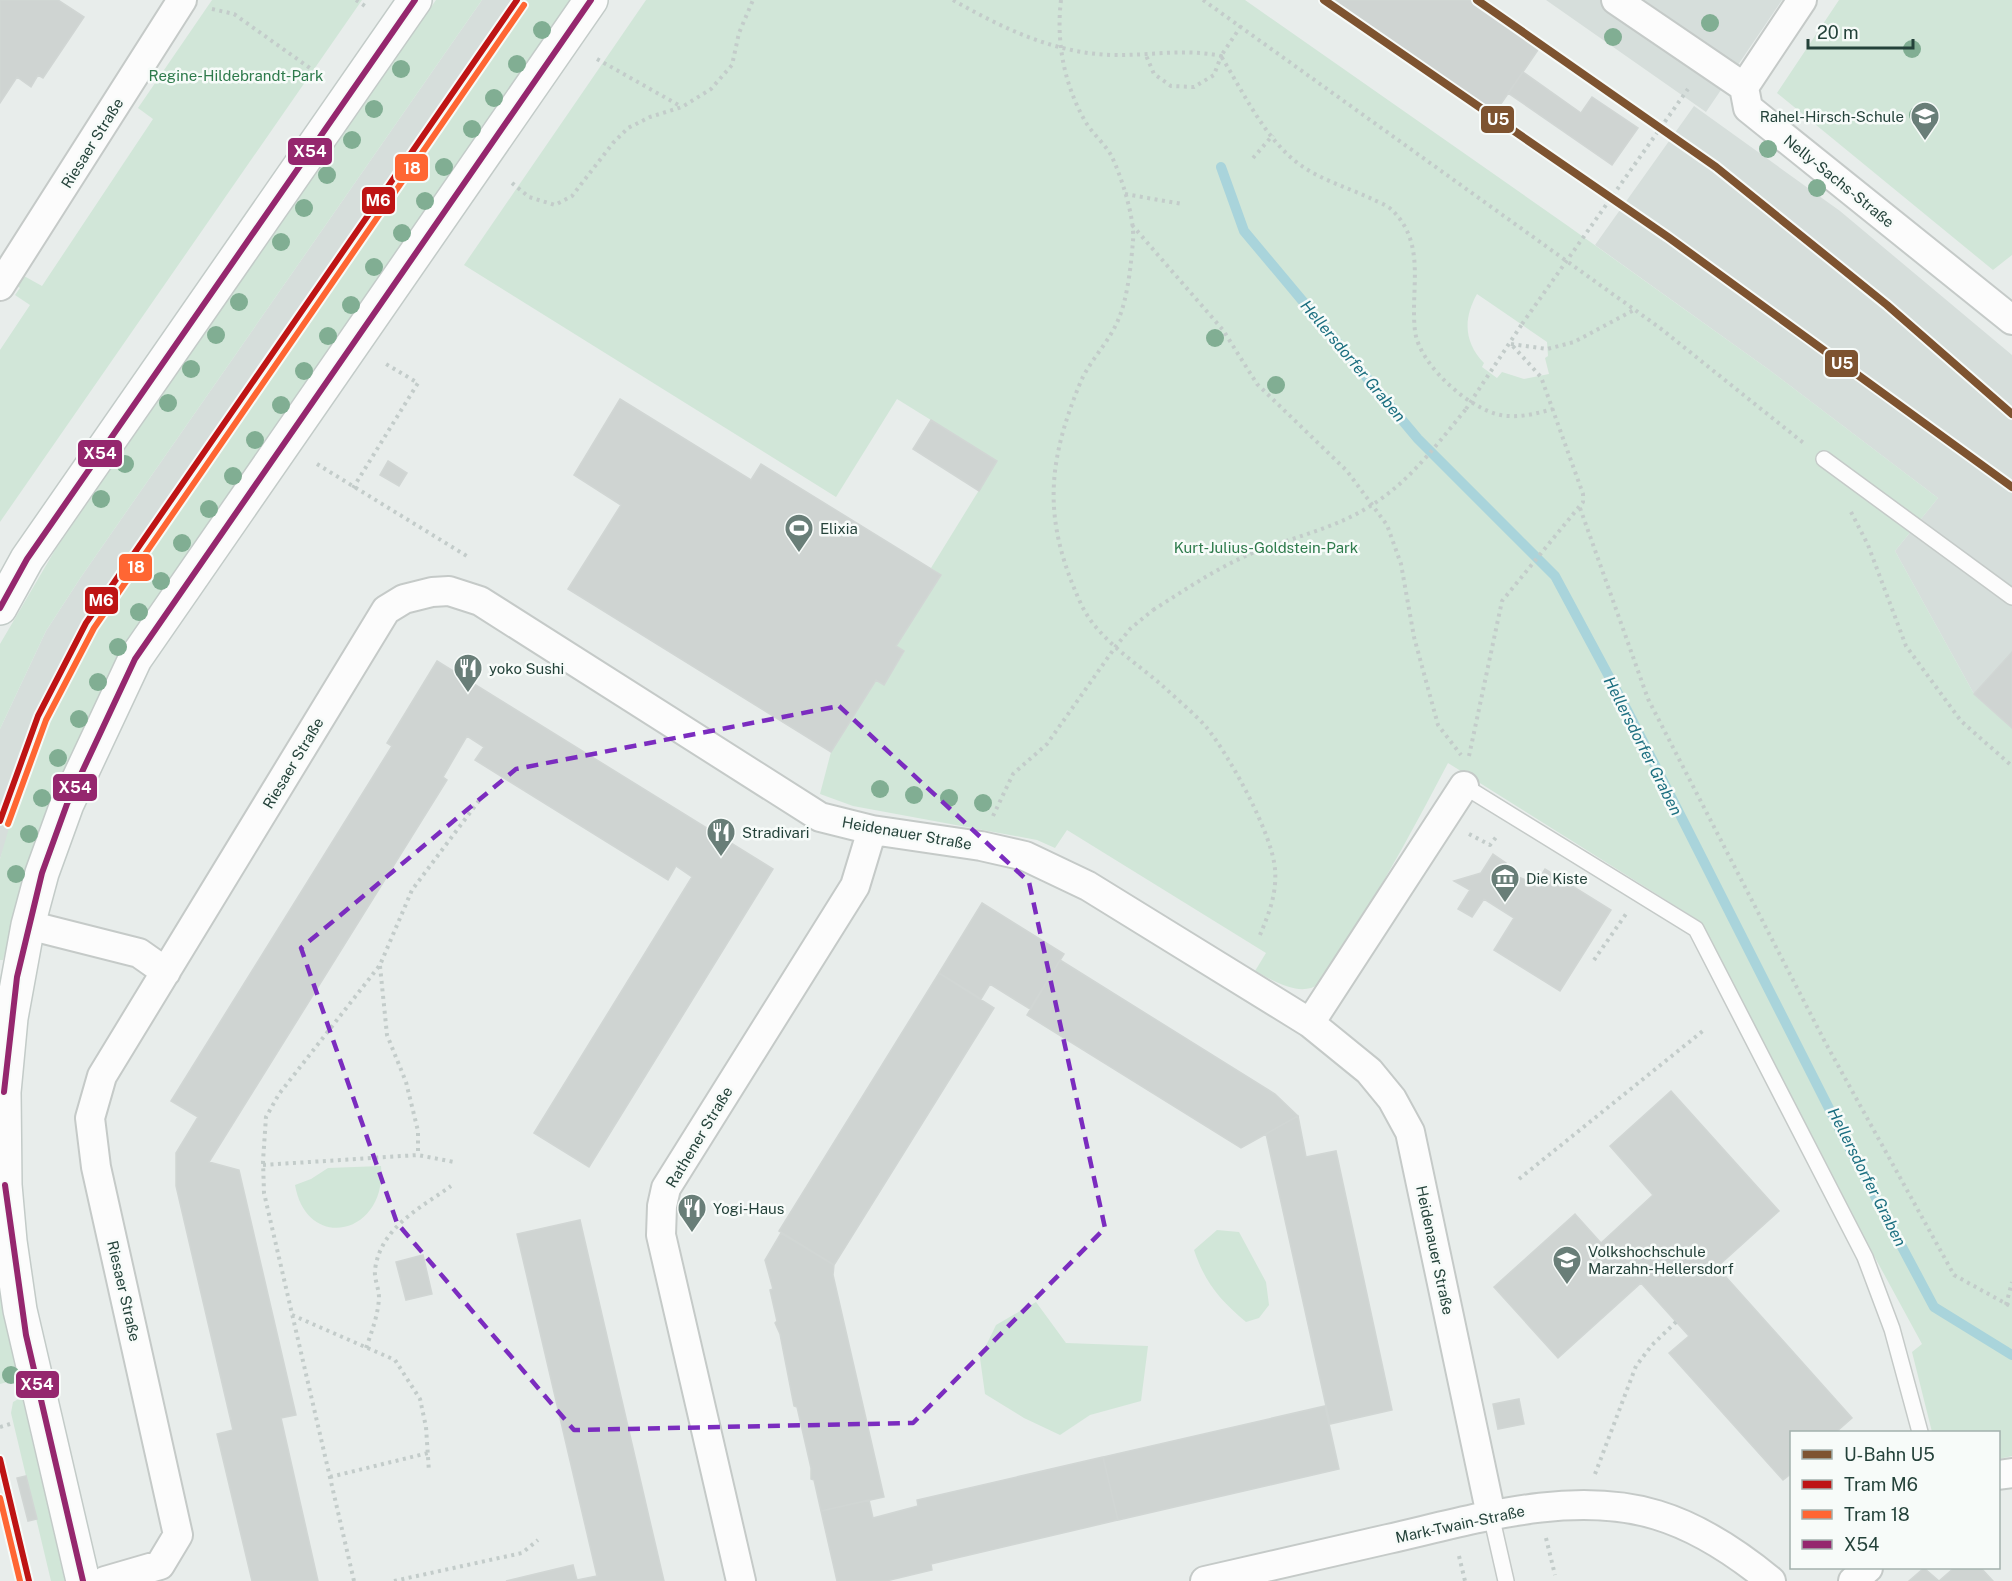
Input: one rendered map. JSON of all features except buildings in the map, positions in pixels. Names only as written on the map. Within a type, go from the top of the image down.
[{"type":"main road","points":[[0,608],[27,559],[415,0]]},
{"type":"main road","points":[[83,1581],[22,1321],[10,1241],[5,1185],[4,1092],[11,1018],[28,925],[42,873],[67,804],[135,659],[591,0]]},
{"type":"street","name":"Riesaer Straße","points":[[0,286],[182,0]]},
{"type":"street","points":[[1616,0],[1744,87],[1802,0]]},
{"type":"street","name":"Nelly-Sachs-Straße","points":[[1744,87],[1748,108],[2008,309]]},
{"type":"street","name":"Riesaer Straße","points":[[105,1581],[160,1565],[178,1535],[96,1167],[90,1118],[102,1076],[386,610],[404,599],[449,591]]},
{"type":"street","name":"Heidenauer Straße","points":[[449,591],[480,601],[820,817],[872,830],[981,846],[1025,856],[1088,886],[1310,1023],[1369,1071],[1392,1099],[1410,1132],[1491,1515]]},
{"type":"street","points":[[1310,1023],[1464,786]]},
{"type":"street","name":"Rathener Straße","points":[[741,1581],[662,1235],[662,1206],[666,1188],[855,886],[872,830]]},
{"type":"street","points":[[28,925],[139,953],[165,972]]},
{"type":"street","name":"Mark-Twain-Straße","points":[[1205,1581],[1491,1515],[1584,1506],[1656,1514],[1696,1530],[1734,1552],[1771,1581]]},
{"type":"street","points":[[1853,1581],[1867,1569]]},
{"type":"lane","points":[[1824,459],[2012,597]]},
{"type":"lane","points":[[1464,786],[1696,929],[1865,1257],[1892,1329],[1920,1431]]},
{"type":"lane","points":[[1491,1515],[1506,1581]]},
{"type":"path","points":[[512,183],[529,197],[555,205],[572,196],[613,142],[628,128],[650,117],[682,107],[711,89],[732,65],[739,33],[753,0]]},
{"type":"path","points":[[953,0],[1018,33],[1059,48],[1111,55],[1197,51],[1221,56],[1273,135],[1295,160],[1337,185],[1391,209],[1412,239],[1417,274],[1415,334],[1439,376],[1472,402],[1489,412],[1507,417],[1531,415],[1553,408]]},
{"type":"path","points":[[1061,0],[1059,48],[1069,85],[1085,122],[1110,154],[1125,194],[1134,237],[1119,318],[1082,380],[1059,447],[1052,506],[1059,549],[1095,629],[1207,728],[1235,772],[1264,830],[1275,868],[1273,904],[1260,935]]},
{"type":"path","points":[[1203,0],[1634,310],[1824,459]]},
{"type":"path","points":[[234,14],[322,77]]},
{"type":"path","points":[[1145,53],[1154,74],[1172,86],[1194,87],[1214,75],[1221,56],[1241,26]]},
{"type":"path","points":[[597,59],[682,107]]},
{"type":"path","points":[[981,846],[1013,774],[1047,744],[1131,628],[1153,610],[1214,570],[1261,550],[1317,533],[1368,508],[1401,484],[1472,402],[1522,324],[1688,89]]},
{"type":"path","points":[[1253,158],[1273,135]]},
{"type":"path","points":[[1125,194],[1182,204]]},
{"type":"path","points":[[1131,225],[1223,330],[1257,384],[1347,471],[1387,525],[1401,564],[1414,637],[1438,725],[1467,763],[1502,601],[1580,508],[1583,494],[1541,376],[1511,344]]},
{"type":"path","points":[[1511,344],[1547,349],[1574,342],[1634,310]]},
{"type":"path","points":[[354,488],[417,383],[386,364]]},
{"type":"path","points":[[317,464],[470,558]]},
{"type":"path","points":[[1848,507],[1868,545],[1906,646],[1961,721],[2012,766]]},
{"type":"path","points":[[1580,508],[1648,699],[1825,1041],[1954,1275],[2012,1307]]},
{"type":"path","points":[[354,1581],[264,1193],[266,1117],[275,1102],[380,965],[412,890],[481,798]]},
{"type":"path","points":[[1443,818],[1490,846],[1496,835],[1505,840]]},
{"type":"path","points":[[1594,960],[1627,913],[1618,908]]},
{"type":"path","points":[[380,965],[387,1035],[406,1082],[418,1131],[418,1155]]},
{"type":"path","points":[[1519,1179],[1704,1030]]},
{"type":"path","points":[[263,1165],[418,1155],[454,1162]]},
{"type":"path","points":[[366,1348],[379,1296],[374,1272],[378,1256],[389,1234],[405,1218],[451,1186]]},
{"type":"path","points":[[2006,1305],[2012,1282]]},
{"type":"path","points":[[292,1315],[395,1360],[420,1399],[426,1427],[429,1472]]},
{"type":"path","points":[[1584,1506],[1636,1366],[1652,1345],[1676,1322]]},
{"type":"path","points":[[330,1478],[428,1453]]},
{"type":"path","points":[[394,1581],[522,1553],[538,1540]]},
{"type":"highlighted area","points":[[839,706],[1029,882],[1105,1228],[913,1423],[574,1430],[397,1223],[301,948],[516,769]]},
{"type":"shaded area","points":[[482,0],[527,0],[92,631],[66,678],[0,859],[0,729],[46,631],[81,577]]},
{"type":"shaded area","points":[[1546,0],[1782,0],[1706,112]]},
{"type":"shaded area","points":[[1694,106],[1840,211],[2012,355],[2012,728],[1974,694],[1895,551],[1938,498],[1768,369],[1595,245]]},
{"type":"green space","name":"Regine-Hildebrandt-Park","points":[[212,0],[362,0],[0,522],[0,350],[30,305],[15,295],[20,288],[17,286],[24,276],[42,286],[153,119],[138,108]]},
{"type":"green space","points":[[436,0],[482,0],[81,577],[46,631],[0,729],[0,644],[55,550]]},
{"type":"green space","points":[[527,0],[571,0],[105,685],[40,826],[3,960],[0,960],[0,859],[22,783],[48,715],[92,631]]},
{"type":"green space","name":"Kurt-Julius-Goldstein-Park","points":[[646,0],[1245,0],[1768,369],[1938,498],[1895,551],[1974,694],[2012,728],[2012,1456],[2000,1459],[2000,1431],[1932,1431],[1912,1352],[1922,1344],[1841,1195],[1701,922],[1448,763],[1402,849],[1333,968],[1319,984],[1303,989],[1278,983],[1255,971],[1266,953],[1067,830],[1055,848],[1037,840],[853,806],[820,794],[831,752],[876,680],[884,685],[904,652],[896,646],[941,575],[931,568],[997,461],[897,399],[836,497],[464,265]],"holes":[[[1477,294],[1547,342],[1548,356],[1545,358],[1549,374],[1524,379],[1502,372],[1497,378],[1482,367],[1484,363],[1472,347],[1468,330],[1469,312]]]},
{"type":"green space","name":"Rahel-Hirsch-Schule","points":[[1839,0],[2012,0],[2012,255],[1993,270],[1777,93]]},
{"type":"green space","points":[[381,1166],[380,1189],[372,1208],[360,1220],[345,1227],[329,1227],[314,1220],[302,1207],[295,1185],[311,1179],[328,1168]]},
{"type":"green space","points":[[1217,1230],[1239,1232],[1266,1282],[1269,1305],[1259,1318],[1246,1322],[1228,1306],[1208,1281],[1198,1262],[1194,1250]]},
{"type":"green space","points":[[0,1286],[19,1379],[0,1384]]},
{"type":"green space","points":[[1036,1302],[1066,1343],[1148,1346],[1141,1401],[1090,1415],[1060,1435],[1024,1418],[985,1394],[980,1358],[996,1325]]},
{"type":"green space","points":[[22,1397],[65,1581],[51,1581],[11,1413],[13,1402]]},
{"type":"waterway","name":"Hellersdorfer Graben","points":[[1221,167],[1244,231],[1418,439],[1555,576],[1627,710],[1843,1136],[1934,1307],[2012,1355]]},
{"type":"metro line","name":"U5","points":[[1324,0],[1668,237],[2012,487]]},
{"type":"metro line","name":"U5","points":[[1477,0],[1716,167],[1887,305],[2012,414]]},
{"type":"tram line","name":"M6","points":[[0,821],[38,716],[86,623],[517,0]]},
{"type":"tram line","name":"18","points":[[8,824],[46,720],[94,628],[524,5]]},
{"type":"tram line","name":"M6","points":[[0,1459],[29,1581]]},
{"type":"tram line","name":"18","points":[[0,1498],[20,1581]]},
{"type":"transit line","name":"X54","points":[[0,608],[27,559],[415,0]]},
{"type":"transit line","name":"X54","points":[[4,1092],[17,977],[42,873],[67,804],[135,659],[591,0]]},
{"type":"transit line","name":"X54","points":[[5,1185],[26,1335],[83,1581]]},
{"type":"place","name":"Rahel-Hirsch-Schule","points":[[1925,142]]},
{"type":"place","name":"Elixia","points":[[799,554]]},
{"type":"place","name":"yoko Sushi","points":[[468,694]]},
{"type":"place","name":"Stradivari","points":[[721,858]]},
{"type":"place","name":"Die Kiste","points":[[1505,904]]},
{"type":"place","name":"Yogi-Haus","points":[[692,1234]]},
{"type":"place","name":"Volkshochschule Marzahn-Hellersdorf","points":[[1567,1286]]}]
